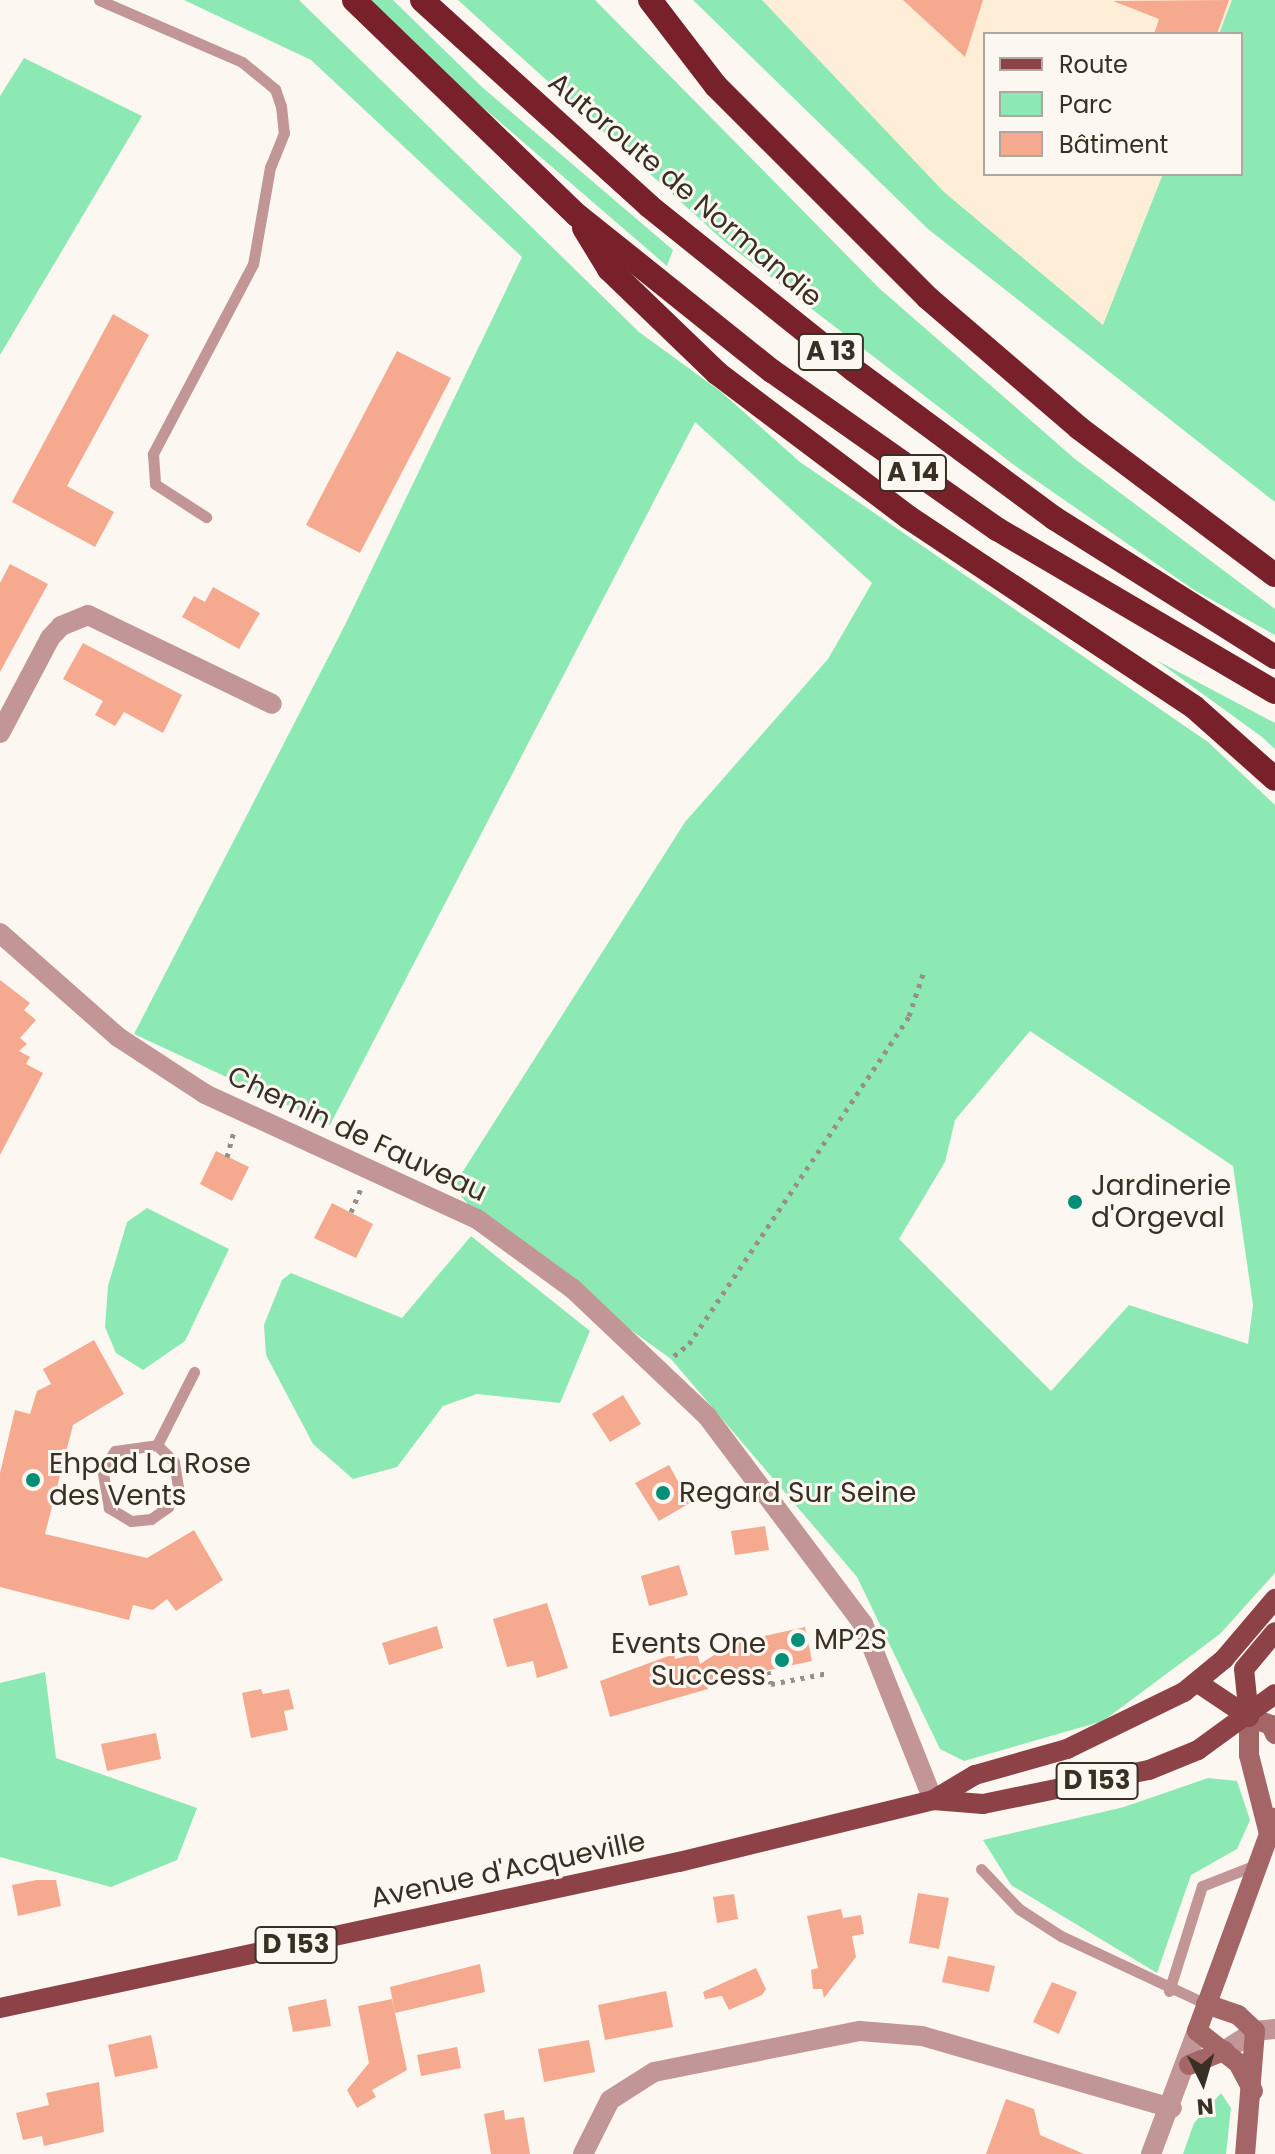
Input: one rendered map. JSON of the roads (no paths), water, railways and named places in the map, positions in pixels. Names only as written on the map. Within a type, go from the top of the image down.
[{"type":"highway","name":"A 14","points":[[354,0],[577,215],[882,453],[1085,583],[1275,692]]},
{"type":"highway","name":"Autoroute de Normandie","points":[[422,0],[649,206],[854,370],[1054,518],[1275,657]]},
{"type":"highway","points":[[632,0],[928,298],[1079,428],[1275,575]]},
{"type":"highway","points":[[650,0],[716,86]]},
{"type":"highway","points":[[577,215],[609,269],[717,373],[908,517],[1182,698],[1275,779]]},
{"type":"main road","name":"D 153","points":[[933,1800],[975,1775],[1067,1749],[1198,1683],[1275,1599]]},
{"type":"main road","points":[[1249,1717],[1244,1669],[1275,1632]]},
{"type":"main road","points":[[1198,1683],[1249,1717]]},
{"type":"main road","name":"D 153","points":[[933,1800],[983,1804],[1149,1770],[1198,1750],[1249,1717],[1275,1694]]},
{"type":"main road","name":"Avenue d'Acqueville","points":[[0,2008],[679,1862],[933,1800]]},
{"type":"street","points":[[0,733],[50,638],[61,626],[88,615],[272,704]]},
{"type":"street","name":"Chemin de Fauveau","points":[[0,933],[118,1037],[205,1094],[477,1219],[573,1289],[707,1416],[863,1624],[933,1800]]},
{"type":"street","points":[[1151,2154],[1189,2065],[1206,2004],[1272,1826],[1249,1755],[1249,1717],[1271,1725],[1275,1734]]},
{"type":"street","points":[[1206,2004],[1238,2015],[1265,2030]]},
{"type":"street","points":[[1189,2065],[1265,2030]]},
{"type":"street","points":[[1245,2154],[1265,2030]]},
{"type":"street","points":[[583,2154],[610,2100],[654,2072],[860,2031],[922,2036],[1172,2108]]},
{"type":"street","points":[[1197,2031],[1245,2071],[1253,2091]]},
{"type":"lane","points":[[99,0],[242,62],[275,89],[281,106],[284,133],[270,167],[253,264],[153,454],[155,484],[206,517]]},
{"type":"lane","points":[[157,1445],[194,1372]]},
{"type":"lane","points":[[157,1445],[174,1462],[178,1487],[168,1507],[151,1519],[131,1521],[109,1508],[102,1470],[115,1451],[157,1445]]},
{"type":"lane","points":[[1169,1991],[1202,1886],[1258,1863]]},
{"type":"lane","points":[[981,1869],[1019,1909],[1169,1991],[1206,2004]]},
{"type":"place","name":"Jardinerie d'Orgeval","points":[[1075,1202]]},
{"type":"place","name":"Ehpad La Rose des Vents","points":[[33,1480]]},
{"type":"place","name":"Regard Sur Seine","points":[[663,1493]]},
{"type":"place","name":"MP2S","points":[[798,1640]]},
{"type":"place","name":"Events One Success","points":[[782,1660]]}]
